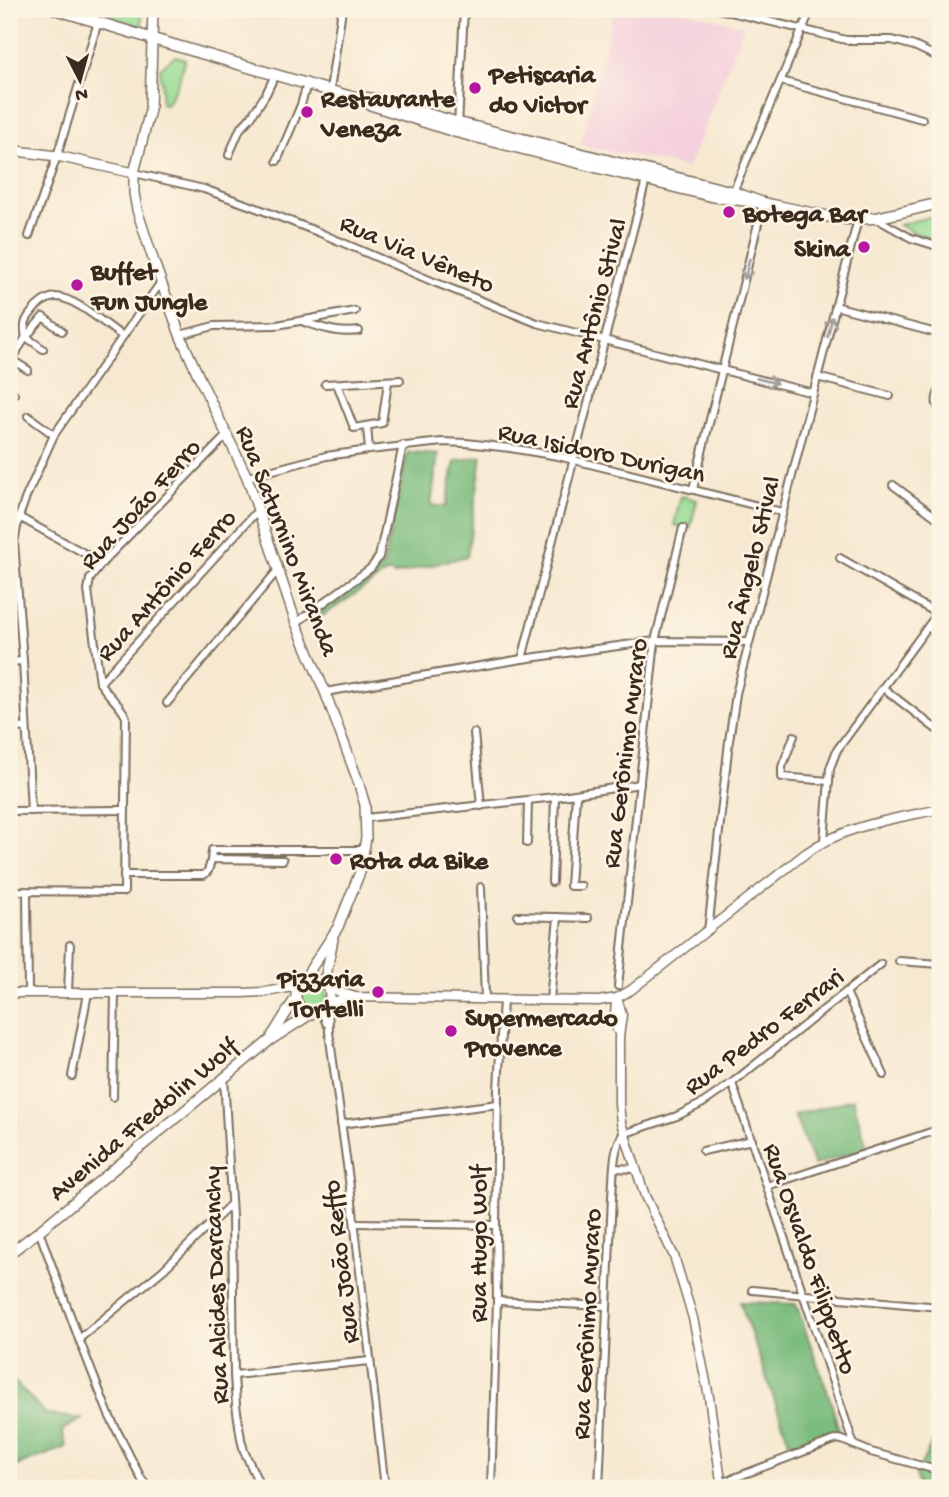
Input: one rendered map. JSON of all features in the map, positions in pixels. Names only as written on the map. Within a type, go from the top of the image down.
[{"type":"main road","points":[[55,9],[357,97],[375,106],[720,198],[858,219],[876,218],[940,202]]},
{"type":"main road","name":"Rua Saturnino Miranda","points":[[153,9],[150,110],[134,173],[137,210],[180,334],[247,477],[296,623],[363,795],[366,818],[365,850],[354,891],[334,934],[300,985]]},
{"type":"main road","points":[[458,128],[733,192],[763,203]]},
{"type":"main road","name":"Rua Via Vêneto","points":[[9,150],[57,156],[134,173]]},
{"type":"main road","name":"Rua Saturnino Miranda","points":[[327,987],[326,975],[334,934]]},
{"type":"main road","points":[[311,979],[327,987],[330,993],[325,1007],[311,1014],[301,1009],[295,998],[300,985],[311,979]]},
{"type":"main road","name":"Avenida Fredolin Wolf","points":[[269,1041],[295,998]]},
{"type":"main road","name":"Avenida Fredolin Wolf","points":[[9,1254],[269,1041],[311,1014]]},
{"type":"street","points":[[330,90],[342,9]]},
{"type":"street","points":[[458,128],[464,9]]},
{"type":"street","points":[[719,9],[851,41],[892,40],[914,46],[940,58]]},
{"type":"street","points":[[733,192],[811,9]]},
{"type":"street","points":[[29,236],[98,22]]},
{"type":"street","points":[[229,155],[240,129],[266,94],[275,75]]},
{"type":"street","points":[[780,81],[922,119]]},
{"type":"street","points":[[277,161],[307,84]]},
{"type":"street","name":"Rua Via Vêneto","points":[[134,173],[204,189],[318,232],[520,317],[604,341],[813,393]]},
{"type":"street","name":"Rua Antônio Stival","points":[[522,659],[646,180]]},
{"type":"street","points":[[693,489],[763,203]]},
{"type":"street","points":[[876,218],[911,238],[940,247]]},
{"type":"street","name":"Rua Ângelo Stival","points":[[708,931],[736,694],[858,219]]},
{"type":"street","points":[[31,811],[14,542],[19,517],[54,435],[161,282]]},
{"type":"street","points":[[43,349],[26,337],[24,330],[26,320],[37,306],[50,298],[58,297],[71,301],[122,336]]},
{"type":"street","points":[[835,306],[940,334]]},
{"type":"street","points":[[180,334],[214,326],[278,324],[355,311]]},
{"type":"street","points":[[28,370],[10,361],[43,317],[62,331]]},
{"type":"street","points":[[302,321],[345,333],[359,331]]},
{"type":"street","points":[[9,339],[17,352]]},
{"type":"street","points":[[817,377],[890,396]]},
{"type":"street","points":[[325,384],[400,380]]},
{"type":"street","points":[[337,384],[354,428],[382,423],[388,382]]},
{"type":"street","points":[[940,389],[936,401],[940,409]]},
{"type":"street","points":[[28,416],[54,435]]},
{"type":"street","points":[[367,426],[369,450]]},
{"type":"street","name":"Rua João Ferro","points":[[100,683],[88,590],[90,579],[102,563],[227,435]]},
{"type":"street","name":"Rua Isidoro Durigan","points":[[247,477],[327,456],[369,450],[442,442],[488,445],[573,459],[782,512]]},
{"type":"street","points":[[296,623],[371,568],[379,557],[403,446]]},
{"type":"street","points":[[893,485],[940,520]]},
{"type":"street","name":"Rua Antônio Ferro","points":[[100,683],[258,510]]},
{"type":"street","points":[[19,517],[102,563]]},
{"type":"street","name":"Rua Gerônimo Muraro","points":[[618,986],[655,641],[683,528]]},
{"type":"street","points":[[824,841],[831,762],[837,750],[939,612],[840,558]]},
{"type":"street","points":[[167,703],[278,570]]},
{"type":"street","points":[[928,627],[940,637]]},
{"type":"street","points":[[325,692],[522,659],[655,641],[749,642]]},
{"type":"street","points":[[9,662],[23,662]]},
{"type":"street","points":[[9,891],[124,892],[127,717],[100,683]]},
{"type":"street","points":[[883,688],[936,729]]},
{"type":"street","points":[[9,727],[26,728]]},
{"type":"street","points":[[474,733],[481,806]]},
{"type":"street","points":[[794,736],[782,777],[830,780]]},
{"type":"street","points":[[366,818],[576,795],[640,784]]},
{"type":"street","points":[[576,795],[570,886],[581,886]]},
{"type":"street","points":[[552,882],[555,797]]},
{"type":"street","points":[[527,843],[528,800]]},
{"type":"street","points":[[327,987],[355,997],[598,1002],[617,998],[824,841],[856,828],[940,809]]},
{"type":"street","points":[[9,811],[125,810]]},
{"type":"street","points":[[124,875],[204,875],[208,871],[212,850],[365,850]]},
{"type":"street","points":[[211,861],[283,859]]},
{"type":"street","points":[[481,887],[485,999]]},
{"type":"street","points":[[27,892],[28,993]]},
{"type":"street","points":[[518,916],[588,918]]},
{"type":"street","points":[[550,1000],[558,917]]},
{"type":"street","points":[[68,993],[70,945]]},
{"type":"street","points":[[899,961],[940,964]]},
{"type":"street","name":"Rua Pedro Ferrari","points":[[623,1134],[692,1110],[733,1083],[881,964]]},
{"type":"street","points":[[9,993],[211,994],[265,992],[300,985]]},
{"type":"street","points":[[265,992],[295,998]]},
{"type":"street","points":[[846,992],[884,1075]]},
{"type":"street","points":[[72,1076],[88,993]]},
{"type":"street","points":[[113,1097],[115,993]]},
{"type":"street","points":[[325,1007],[355,997]]},
{"type":"street","name":"Rua Gerônimo Muraro","points":[[599,1488],[615,1168],[618,1143],[623,1134],[619,1104],[619,1037],[615,1015],[617,998]]},
{"type":"street","name":"Rua Hugo Wolf","points":[[491,1488],[497,1301],[498,1104],[503,1000]]},
{"type":"street","name":"Rua João Reffo","points":[[325,1007],[355,1223],[385,1488]]},
{"type":"street","name":"Rua Alcides Darcanchy","points":[[224,1077],[231,1205],[234,1375],[241,1439],[261,1488]]},
{"type":"street","name":"Rua Osvaldo Filippetto","points":[[733,1083],[855,1445]]},
{"type":"street","points":[[341,1124],[498,1104]]},
{"type":"street","points":[[767,1186],[940,1129]]},
{"type":"street","points":[[623,1134],[645,1196],[674,1256],[693,1318],[711,1407],[721,1486],[832,1440],[842,1440],[940,1471]]},
{"type":"street","points":[[704,1151],[752,1140]]},
{"type":"street","points":[[615,1168],[635,1169]]},
{"type":"street","points":[[79,1339],[163,1269],[231,1205]]},
{"type":"street","points":[[355,1223],[496,1225]]},
{"type":"street","points":[[39,1231],[109,1415],[142,1480],[149,1488]]},
{"type":"street","points":[[752,1290],[940,1307]]},
{"type":"street","points":[[497,1301],[607,1306]]},
{"type":"street","points":[[234,1375],[370,1361]]},
{"type":"shaded area","points":[[614,9],[677,9],[744,26],[688,168],[581,145]]},
{"type":"green space","points":[[77,9],[141,9],[142,27]]},
{"type":"green space","points":[[175,56],[185,59],[178,83],[166,105],[161,103],[160,68]]},
{"type":"green space","points":[[940,214],[940,241],[899,225]]},
{"type":"green space","points":[[408,452],[438,454],[431,505],[446,507],[455,461],[482,456],[467,556],[394,575],[388,572],[319,618],[313,614],[383,566]]},
{"type":"green space","points":[[681,496],[697,500],[690,529],[674,525]]},
{"type":"green space","points":[[313,982],[323,986],[327,996],[323,1006],[313,1010],[303,1006],[299,996],[303,986]]},
{"type":"green space","points":[[853,1099],[867,1148],[814,1165],[794,1115]]},
{"type":"green space","points":[[740,1302],[796,1304],[839,1431],[792,1450]]},
{"type":"green space","points":[[9,1376],[46,1414],[82,1419],[62,1430],[66,1447],[9,1469]]},
{"type":"green space","points":[[934,1439],[940,1441],[940,1488],[918,1488],[916,1474]]},
{"type":"place","name":"Petiscaria do Victor","points":[[475,88]]},
{"type":"place","name":"Restaurante Veneza","points":[[307,112]]},
{"type":"place","name":"Botega Bar","points":[[729,212]]},
{"type":"place","name":"Skina","points":[[864,247]]},
{"type":"place","name":"Buffet Fun Jungle","points":[[77,285]]},
{"type":"place","name":"Rota da Bike","points":[[336,859]]},
{"type":"place","name":"Pizzaria Tortelli","points":[[378,992]]},
{"type":"place","name":"Supermercado Provence","points":[[451,1031]]}]
